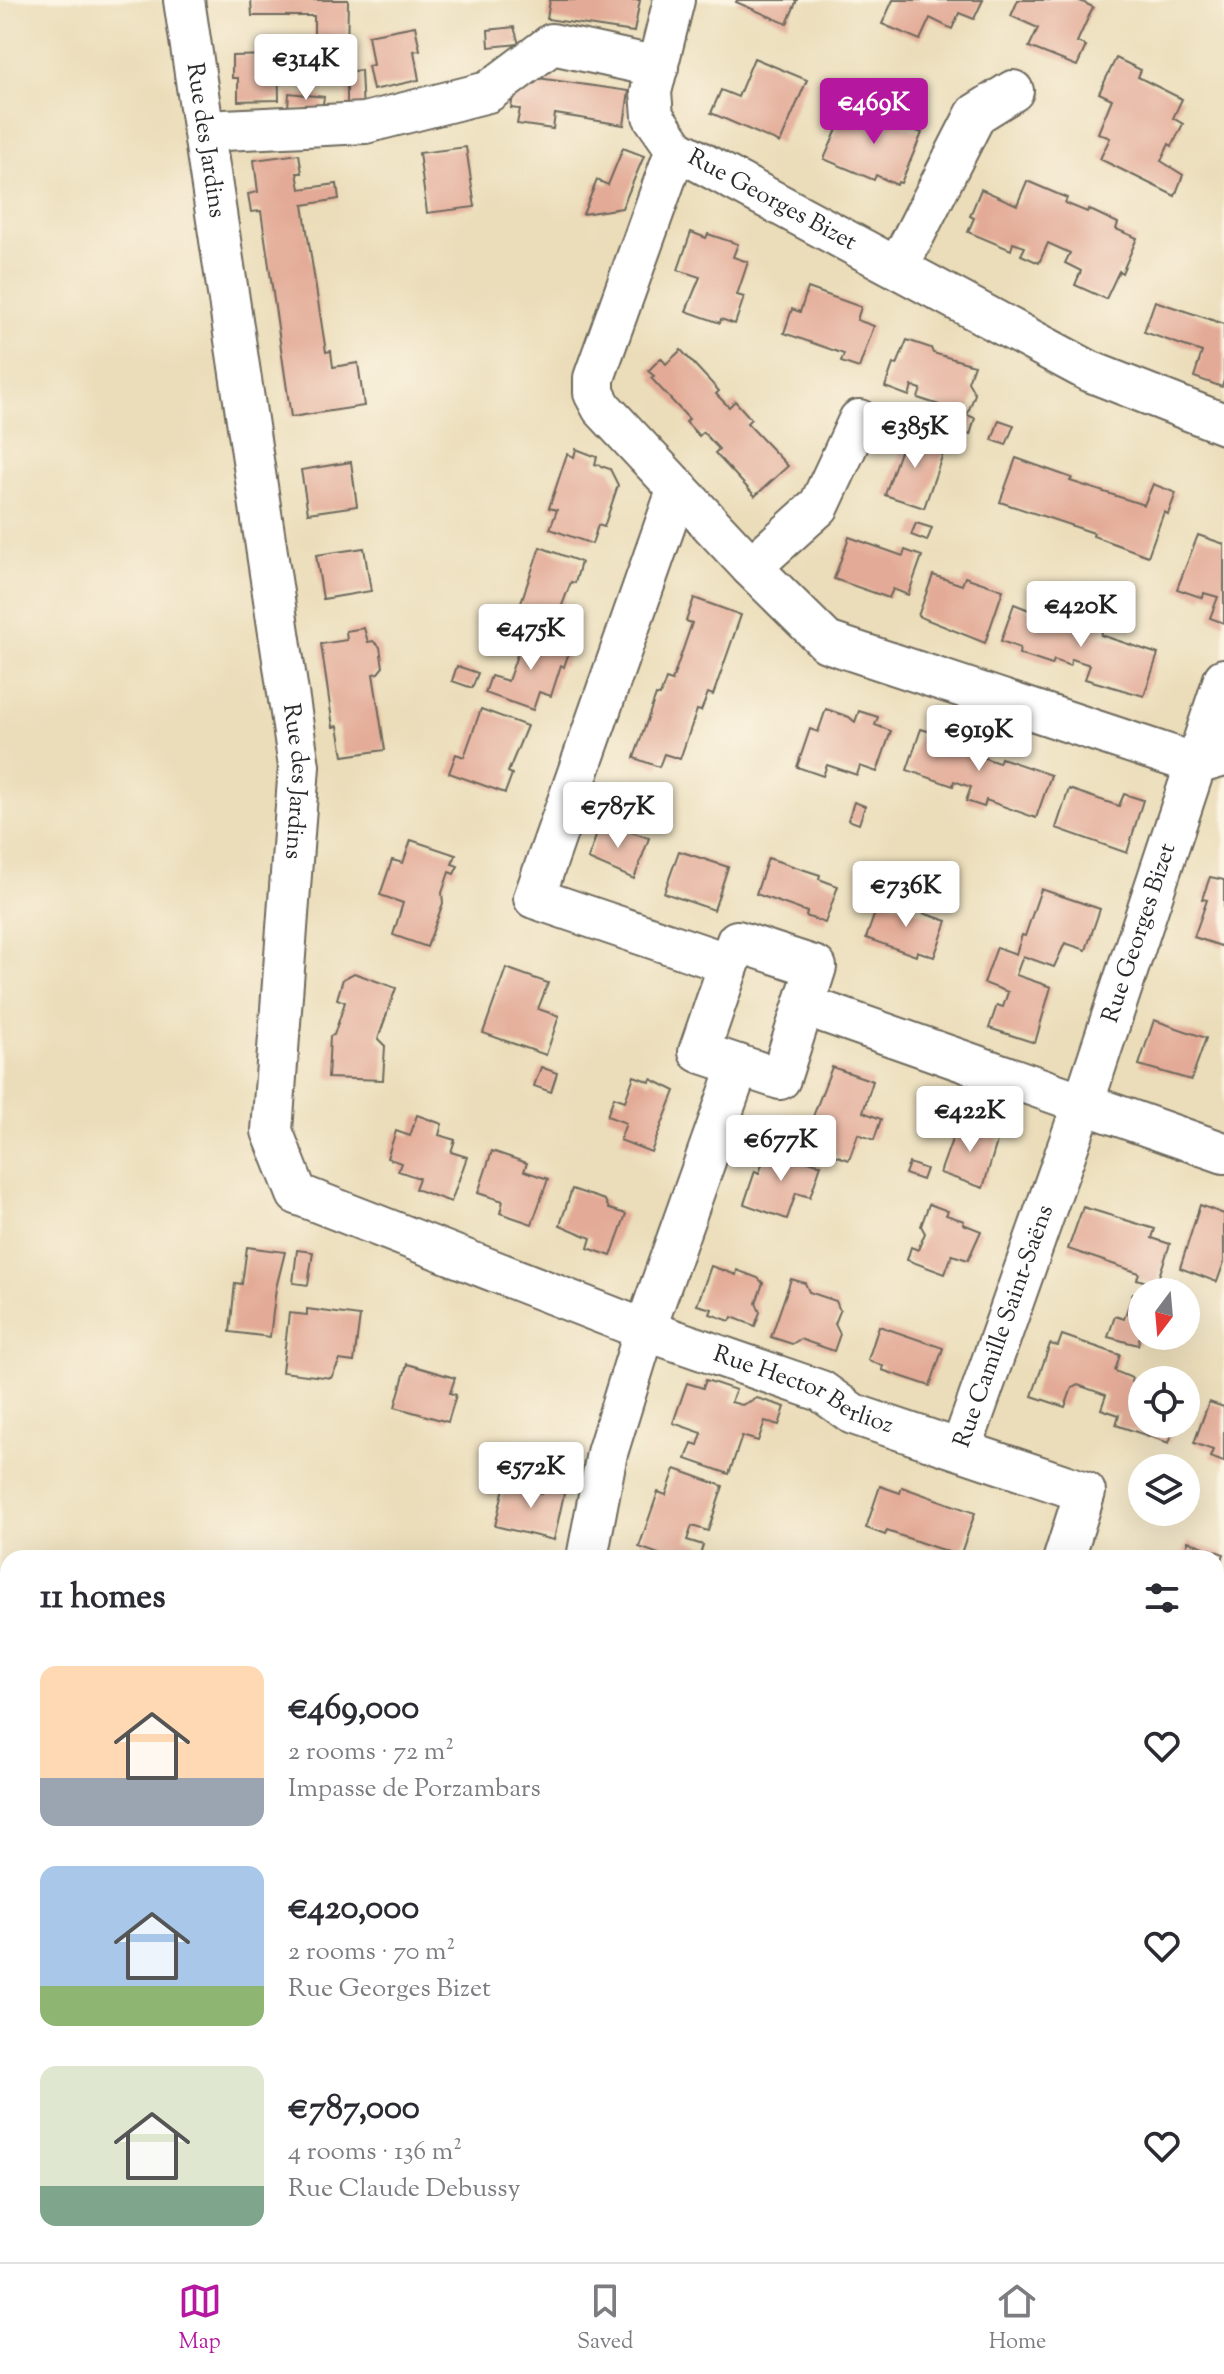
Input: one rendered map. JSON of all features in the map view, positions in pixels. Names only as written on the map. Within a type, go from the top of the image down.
[{"type":"street","name":"Rue des Jardins","points":[[184,0],[299,766],[272,1131],[297,1194],[645,1330]]},
{"type":"street","points":[[674,0],[651,92],[653,116],[676,149]]},
{"type":"street","points":[[204,131],[365,123],[488,92],[552,44],[658,67]]},
{"type":"street","points":[[898,267],[976,114],[1013,91]]},
{"type":"street","name":"Rue Georges Bizet","points":[[1210,760],[827,642],[751,567],[602,408],[594,393],[594,378],[676,149],[1089,371],[1224,424]]},
{"type":"street","points":[[751,567],[819,506],[859,420]]},
{"type":"street","points":[[678,488],[534,898],[729,964]]},
{"type":"street","name":"Rue Georges Bizet","points":[[1083,1104],[1210,760],[1224,679]]},
{"type":"street","points":[[737,941],[816,967],[804,1005],[780,1079],[699,1052],[737,941]]},
{"type":"street","points":[[804,1005],[1224,1153]]},
{"type":"street","points":[[589,1550],[607,1453],[645,1330],[739,1065]]},
{"type":"street","name":"Rue Camille Saint-Saëns","points":[[1067,1550],[1085,1492],[961,1449],[1083,1104]]},
{"type":"street","name":"Rue Hector Berlioz","points":[[645,1330],[821,1391],[853,1414],[961,1449]]},
{"type":"building","points":[[251,0],[348,0],[347,55],[323,55],[323,44],[314,44],[314,16],[252,16]]},
{"type":"building","points":[[550,0],[640,0],[634,32],[547,19]]},
{"type":"building","points":[[737,0],[797,0],[787,24]]},
{"type":"building","points":[[893,0],[983,0],[974,19],[959,13],[952,29],[930,18],[920,40],[882,24]]},
{"type":"building","points":[[1018,0],[1078,0],[1093,7],[1077,42],[1086,46],[1077,66],[1029,47],[1038,28],[1011,16]]},
{"type":"building","points":[[415,26],[420,50],[414,51],[419,80],[373,90],[368,66],[373,65],[368,35]]},
{"type":"building","points":[[514,27],[519,44],[489,47],[488,30]]},
{"type":"building","points":[[278,55],[279,100],[238,101],[238,78],[232,78],[232,56]]},
{"type":"building","points":[[754,58],[807,80],[780,143],[711,113],[721,90],[738,97]]},
{"type":"building","points":[[1116,58],[1141,70],[1138,77],[1182,99],[1173,118],[1183,124],[1161,161],[1183,175],[1175,196],[1100,159],[1110,138],[1098,133],[1112,99],[1099,93]]},
{"type":"building","points":[[361,70],[363,113],[347,113],[347,72]]},
{"type":"building","points":[[538,78],[629,91],[624,125],[555,114],[553,129],[517,124],[520,109],[511,108],[514,89]]},
{"type":"building","points":[[289,93],[324,97],[322,111],[288,108]]},
{"type":"building","points":[[868,101],[890,109],[886,119],[922,133],[901,183],[897,185],[876,175],[874,180],[824,159],[842,118],[858,125]]},
{"type":"building","points":[[466,147],[475,207],[427,213],[419,153]]},
{"type":"building","points":[[623,148],[644,156],[622,208],[583,214],[597,180],[608,185]]},
{"type":"building","points":[[299,154],[302,173],[297,173],[300,189],[337,184],[339,199],[303,205],[326,352],[331,351],[333,367],[358,363],[364,406],[291,417],[261,211],[251,212],[248,194],[258,192],[254,160]]},
{"type":"building","points":[[1027,181],[1067,198],[1065,203],[1087,212],[1088,209],[1118,223],[1116,229],[1137,238],[1122,273],[1119,271],[1106,299],[1075,285],[1081,271],[1065,263],[1070,253],[1048,243],[1039,263],[1021,255],[1025,247],[1013,243],[1011,250],[968,232],[974,218],[970,216],[981,189],[1017,205]]},
{"type":"building","points":[[691,232],[738,244],[733,257],[748,262],[737,295],[744,297],[735,324],[721,319],[720,323],[686,311],[700,277],[678,270]]},
{"type":"building","points":[[808,288],[861,307],[857,320],[874,326],[859,368],[841,362],[844,354],[784,333],[792,309],[800,312]]},
{"type":"building","points":[[1155,301],[1224,324],[1222,387],[1194,377],[1202,352],[1144,332]]},
{"type":"building","points":[[907,340],[931,348],[933,353],[974,365],[968,382],[975,394],[967,415],[975,418],[970,435],[933,422],[939,405],[918,398],[921,389],[912,386],[909,396],[885,387],[893,364],[897,365]]},
{"type":"building","points":[[681,350],[719,391],[716,394],[729,407],[735,401],[751,419],[747,423],[788,466],[755,496],[715,453],[719,449],[703,432],[699,436],[686,422],[689,419],[651,378],[654,376],[648,371],[661,358],[666,364]]},
{"type":"building","points":[[999,420],[1014,425],[1006,445],[992,440]]},
{"type":"building","points":[[907,431],[946,445],[924,508],[885,495]]},
{"type":"building","points":[[576,449],[597,457],[595,464],[610,469],[618,485],[604,527],[598,525],[592,544],[550,529],[557,510],[549,508],[567,454],[574,457]]},
{"type":"building","points":[[1016,458],[1072,478],[1070,481],[1144,505],[1153,484],[1176,493],[1168,514],[1164,512],[1148,556],[1093,536],[1094,533],[1000,502]]},
{"type":"building","points":[[351,462],[357,506],[308,513],[301,470]]},
{"type":"building","points":[[916,523],[932,528],[927,541],[911,535]]},
{"type":"building","points":[[1198,535],[1224,544],[1224,623],[1210,618],[1218,597],[1204,593],[1203,598],[1177,589]]},
{"type":"building","points":[[849,537],[903,556],[905,550],[922,556],[908,595],[893,589],[889,598],[834,579]]},
{"type":"building","points":[[540,547],[581,562],[575,583],[571,582],[552,623],[518,611]]},
{"type":"building","points":[[364,548],[371,591],[323,599],[316,555]]},
{"type":"building","points":[[933,575],[962,585],[965,577],[1003,590],[985,643],[918,616]]},
{"type":"building","points":[[694,598],[741,615],[713,695],[708,693],[701,711],[697,710],[680,759],[664,754],[659,767],[634,758],[656,695],[660,696],[666,679],[672,681],[692,623],[686,621]]},
{"type":"building","points":[[1014,604],[1034,612],[1032,615],[1063,625],[1066,615],[1086,622],[1088,615],[1106,621],[1101,635],[1158,654],[1144,696],[1085,679],[1090,665],[1072,659],[1070,666],[1054,660],[1052,665],[1019,654],[1020,648],[1001,641]]},
{"type":"building","points":[[364,628],[368,642],[373,641],[380,647],[383,667],[373,674],[385,750],[343,756],[338,726],[333,727],[321,644],[347,640],[346,631]]},
{"type":"building","points":[[525,632],[567,645],[570,649],[551,696],[539,692],[533,710],[485,693],[491,676],[508,681]]},
{"type":"building","points":[[457,666],[478,673],[472,688],[452,681]]},
{"type":"building","points":[[481,709],[527,726],[508,772],[512,774],[505,793],[449,773],[456,754],[464,757]]},
{"type":"building","points":[[826,709],[855,722],[859,711],[878,717],[875,725],[891,731],[877,772],[860,766],[857,775],[827,765],[823,776],[797,767],[810,729],[818,732]]},
{"type":"building","points":[[921,729],[947,737],[949,732],[969,739],[967,744],[984,750],[981,757],[999,763],[1001,758],[1051,775],[1036,818],[986,800],[984,807],[966,801],[971,787],[954,781],[953,786],[907,770]]},
{"type":"building","points":[[1069,789],[1119,806],[1124,794],[1143,800],[1127,853],[1056,828]]},
{"type":"building","points":[[854,802],[865,806],[859,824],[848,820]]},
{"type":"building","points":[[601,822],[649,838],[634,879],[588,859]]},
{"type":"building","points":[[411,840],[456,855],[452,864],[458,866],[454,874],[449,872],[442,893],[443,903],[427,947],[393,935],[403,903],[380,895],[392,860],[403,863]]},
{"type":"building","points":[[679,851],[728,867],[714,910],[664,893]]},
{"type":"building","points":[[768,858],[820,875],[819,879],[838,886],[825,923],[806,916],[807,912],[756,894]]},
{"type":"building","points":[[1210,877],[1224,880],[1224,947],[1194,937],[1207,900],[1202,899]]},
{"type":"building","points":[[1041,889],[1100,909],[1086,950],[1065,943],[1054,967],[1023,956],[1016,975],[1051,987],[1035,1043],[989,1028],[997,1005],[1003,1007],[1008,992],[984,983],[997,947],[1016,954]]},
{"type":"building","points":[[880,899],[947,921],[934,957],[917,951],[916,956],[866,938]]},
{"type":"building","points":[[506,968],[548,983],[538,1009],[559,1016],[546,1055],[483,1033]]},
{"type":"building","points":[[354,973],[396,988],[378,1039],[385,1046],[383,1080],[328,1078],[330,1036],[334,1035],[345,1002],[337,999],[343,979]]},
{"type":"building","points":[[1154,1020],[1206,1038],[1191,1080],[1139,1065]]},
{"type":"building","points":[[541,1067],[557,1073],[551,1092],[534,1086]]},
{"type":"building","points":[[832,1067],[873,1081],[863,1112],[881,1119],[874,1140],[858,1134],[849,1160],[808,1146],[814,1129],[809,1127]]},
{"type":"building","points":[[634,1076],[650,1082],[651,1079],[675,1091],[651,1152],[620,1140],[626,1123],[607,1116],[614,1097],[625,1101]]},
{"type":"building","points":[[417,1115],[442,1124],[439,1135],[455,1140],[451,1152],[467,1157],[451,1202],[415,1189],[419,1178],[398,1171],[401,1163],[387,1158],[396,1131],[410,1136]]},
{"type":"building","points":[[959,1120],[999,1135],[983,1188],[940,1173]]},
{"type":"building","points":[[768,1148],[821,1165],[810,1197],[796,1193],[787,1219],[744,1204],[755,1171],[759,1173]]},
{"type":"building","points":[[492,1151],[527,1163],[524,1171],[548,1179],[532,1224],[500,1213],[503,1201],[478,1193]]},
{"type":"building","points":[[909,1163],[926,1169],[922,1180],[905,1174]]},
{"type":"building","points":[[572,1189],[605,1200],[609,1209],[626,1214],[611,1256],[588,1248],[591,1238],[560,1225]]},
{"type":"building","points":[[929,1204],[948,1211],[946,1215],[981,1231],[968,1260],[952,1255],[945,1274],[907,1260],[911,1247],[918,1250],[925,1233],[921,1226]]},
{"type":"building","points":[[1200,1205],[1224,1214],[1224,1262],[1217,1282],[1180,1268]]},
{"type":"building","points":[[1083,1207],[1155,1229],[1152,1238],[1170,1244],[1158,1278],[1137,1278],[1139,1273],[1068,1249]]},
{"type":"building","points":[[247,1247],[285,1252],[276,1288],[270,1337],[230,1332],[235,1283],[242,1284]]},
{"type":"building","points":[[297,1250],[313,1252],[308,1285],[293,1283]]},
{"type":"building","points":[[711,1266],[736,1275],[737,1270],[763,1283],[756,1303],[760,1312],[755,1326],[732,1317],[730,1321],[710,1314],[712,1309],[697,1305]]},
{"type":"building","points":[[791,1279],[805,1283],[809,1292],[836,1301],[840,1311],[835,1324],[840,1334],[834,1351],[800,1339],[792,1344],[771,1337]]},
{"type":"building","points":[[1128,1307],[1128,1342],[1108,1337],[1115,1316],[1124,1319]]},
{"type":"building","points":[[307,1309],[360,1316],[354,1362],[340,1360],[331,1378],[282,1372],[289,1313],[307,1315]]},
{"type":"building","points":[[879,1326],[943,1348],[930,1386],[882,1370],[883,1366],[868,1360]]},
{"type":"building","points":[[1062,1335],[1120,1355],[1115,1371],[1128,1376],[1128,1429],[1116,1425],[1119,1415],[1101,1409],[1106,1395],[1078,1385],[1072,1388],[1065,1407],[1032,1396],[1050,1344],[1058,1346]]},
{"type":"building","points":[[407,1364],[455,1378],[450,1393],[456,1395],[448,1422],[395,1407]]},
{"type":"building","points":[[706,1380],[736,1390],[731,1402],[742,1405],[757,1398],[785,1407],[779,1425],[765,1421],[758,1441],[742,1436],[729,1474],[686,1459],[692,1443],[698,1445],[702,1433],[673,1423],[687,1383],[703,1388]]},
{"type":"building","points":[[1209,1402],[1224,1407],[1224,1462],[1210,1457],[1213,1450],[1194,1443],[1196,1438],[1200,1438],[1200,1427]]},
{"type":"building","points":[[1154,1438],[1171,1438],[1169,1443]]},
{"type":"building","points":[[675,1469],[723,1486],[708,1531],[692,1526],[687,1540],[703,1545],[701,1550],[647,1550],[639,1547],[658,1492],[666,1495]]},
{"type":"building","points":[[505,1483],[542,1493],[544,1484],[565,1489],[554,1540],[495,1526]]},
{"type":"building","points":[[880,1486],[900,1493],[902,1487],[975,1513],[962,1550],[942,1550],[887,1531],[885,1535],[866,1528]]},
{"type":"building","points":[[1188,1541],[1213,1550],[1185,1550]]}]
